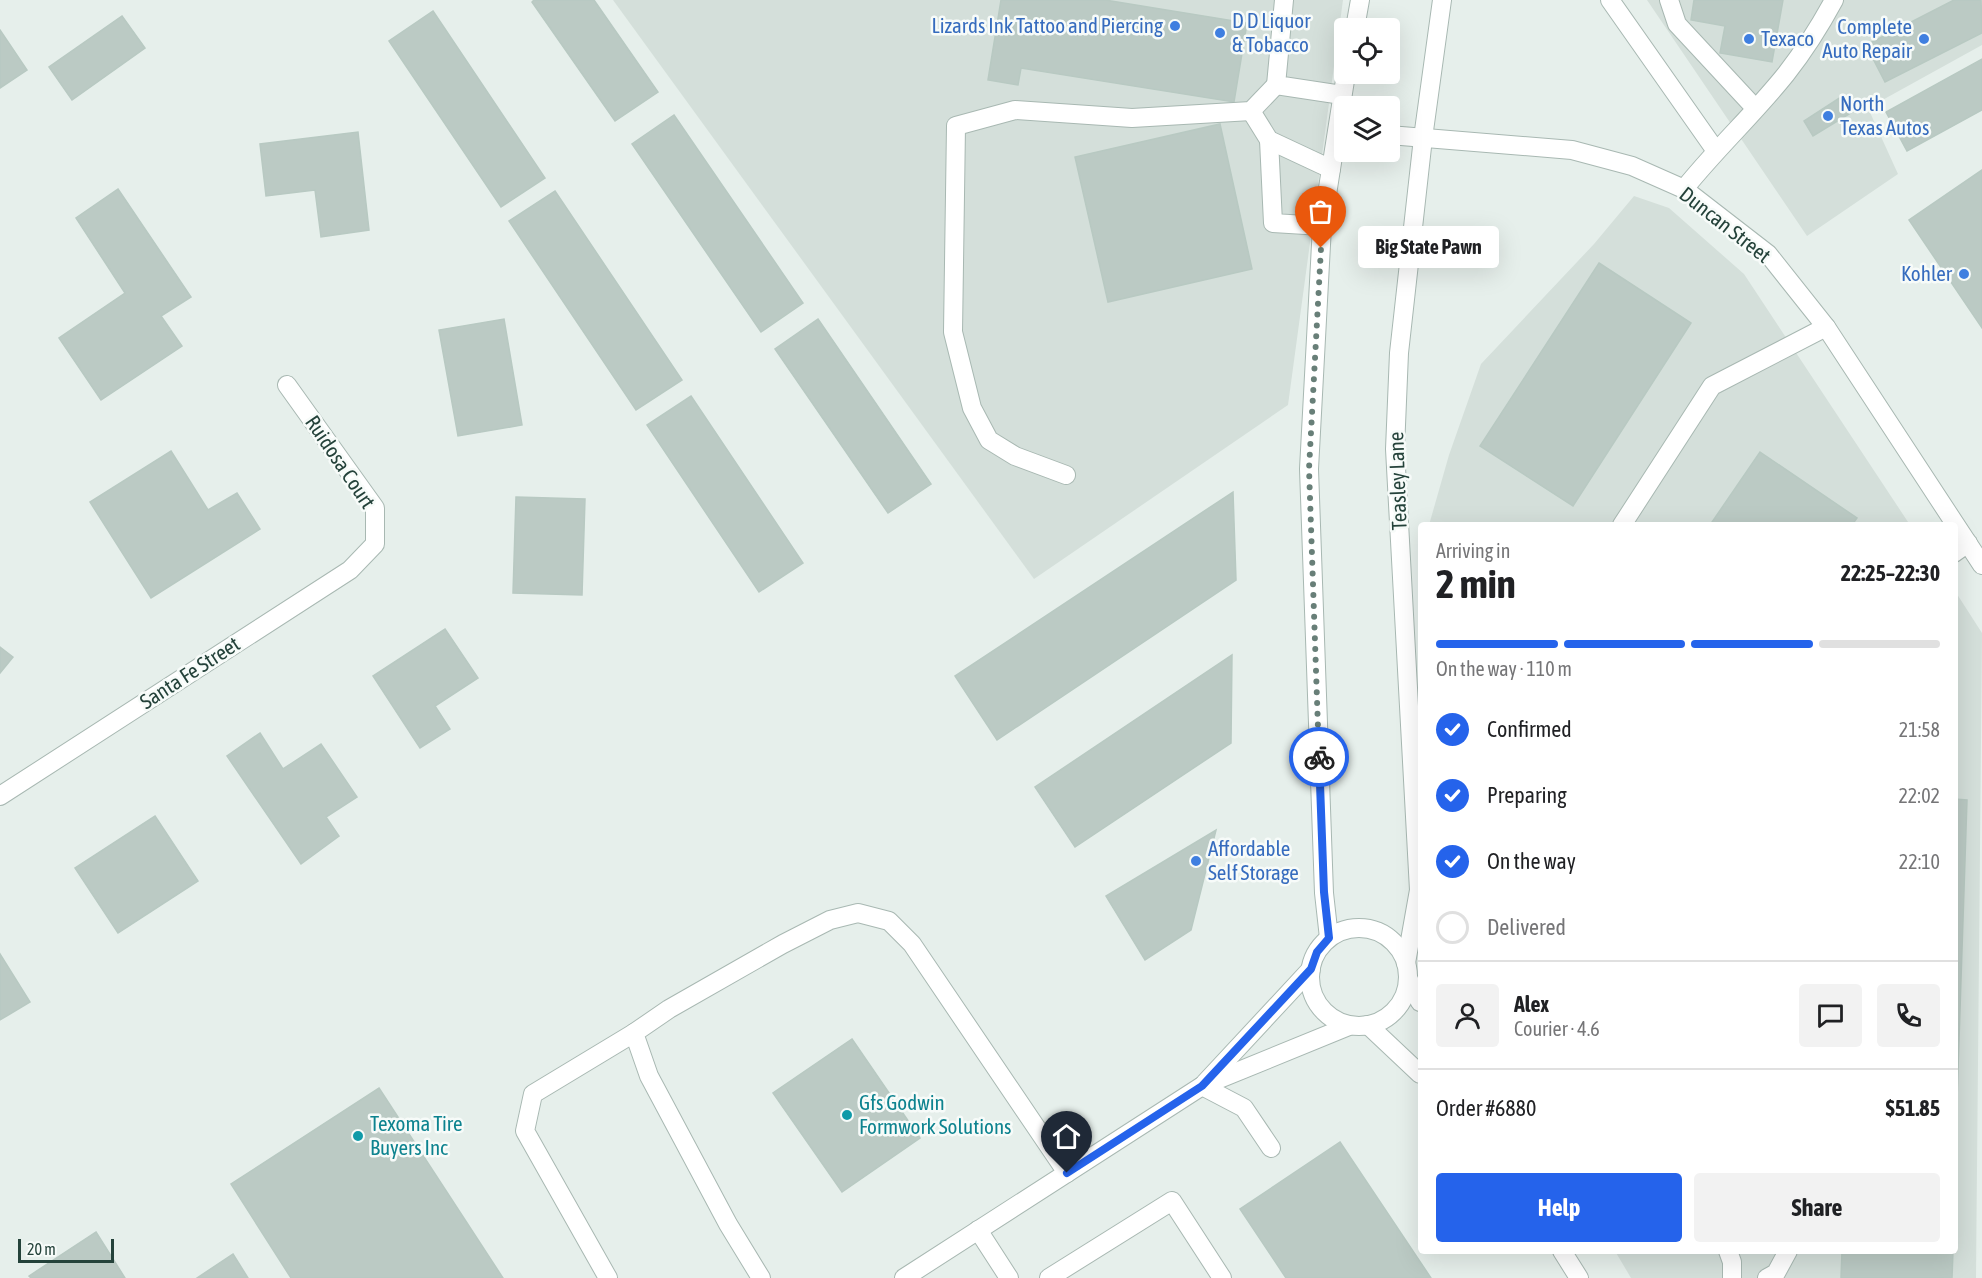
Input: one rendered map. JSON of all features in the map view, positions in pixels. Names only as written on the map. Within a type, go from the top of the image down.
[{"type":"street","points":[[1066,475],[1014,456],[989,440],[972,408],[953,332],[956,126],[1015,110],[1132,118],[1251,111],[1276,85],[1284,0]]},
{"type":"street","points":[[1357,18],[1360,0]]},
{"type":"street","name":"Teasley Lane","points":[[1418,822],[1417,755],[1395,449],[1399,353],[1423,138],[1442,0]]},
{"type":"street","points":[[1610,0],[1716,151]]},
{"type":"street","points":[[1669,0],[1677,24],[1755,108]]},
{"type":"street","points":[[1684,189],[1786,74],[1817,30],[1834,0]]},
{"type":"street","points":[[1276,85],[1342,95],[1344,84]]},
{"type":"street","points":[[1251,111],[1269,140],[1273,223],[1323,226]]},
{"type":"street","name":"Duncan Street","points":[[1400,136],[1572,150],[1632,166],[1684,189],[1768,254],[1826,327],[1945,522]]},
{"type":"street","points":[[1269,140],[1331,169]]},
{"type":"street","points":[[1329,938],[1324,892],[1309,469],[1323,226],[1334,156]]},
{"type":"street","points":[[1624,522],[1712,386],[1826,327]]},
{"type":"street","name":"Ruidosa Court","points":[[287,385],[375,508],[375,544]]},
{"type":"street","name":"Santa Fe Street","points":[[0,796],[350,570],[375,544]]},
{"type":"street","name":"Duncan Street","points":[[1961,548],[1982,565]]},
{"type":"street","name":"Teasley Lane","points":[[1407,971],[1418,897]]},
{"type":"street","points":[[608,1278],[525,1131],[533,1094],[700,992],[830,920],[858,914],[889,921],[912,944],[1067,1173]]},
{"type":"street","points":[[1418,997],[1399,949],[1388,938],[1374,931],[1358,928],[1343,931],[1329,938],[1317,952],[1311,969],[1311,988],[1318,1005],[1332,1019],[1358,1026],[1418,1072]]},
{"type":"street","points":[[1202,1086],[1311,969]]},
{"type":"street","points":[[904,1278],[1202,1086],[1358,1026],[1385,1019],[1397,1008],[1405,994],[1407,971]]},
{"type":"street","points":[[634,1033],[649,1076],[728,1224],[761,1278]]},
{"type":"street","points":[[1202,1086],[1244,1108],[1271,1148]]},
{"type":"street","points":[[1049,1278],[1172,1201],[1222,1278]]},
{"type":"street","points":[[978,1230],[1009,1278]]},
{"type":"street","points":[[1564,1254],[1579,1278]]},
{"type":"street","points":[[1729,1254],[1732,1262],[1732,1278]]},
{"type":"street","points":[[1767,1278],[1776,1273],[1786,1254]]},
{"type":"shaded area","points":[[613,0],[1343,0],[1341,18],[1334,18],[1334,66],[1288,405],[1034,579]]},
{"type":"shaded area","points":[[1647,0],[1982,0],[1982,45],[1868,108],[1898,174],[1807,236]]},
{"type":"shaded area","points":[[1634,196],[1669,208],[1744,274],[1908,522],[1430,522],[1449,455],[1481,364],[1594,244]]},
{"type":"shaded area","points":[[1958,596],[1982,633],[1976,1278],[1631,1278],[1617,1254],[1958,1254]]},
{"type":"building","points":[[534,0],[594,0],[658,92],[615,121],[532,2]]},
{"type":"building","points":[[1001,0],[1105,0],[1247,23],[1234,102],[1021,68],[1018,85],[988,80]]},
{"type":"building","name":"Texaco","points":[[1694,0],[1783,0],[1772,62],[1720,53],[1725,26],[1691,20]]},
{"type":"building","name":"Complete Auto Repair","points":[[1954,0],[1981,0],[1982,33],[1885,82],[1866,45]]},
{"type":"building","points":[[433,11],[545,178],[501,207],[389,41]]},
{"type":"building","points":[[122,16],[145,48],[72,100],[49,67]]},
{"type":"building","points":[[0,30],[27,70],[0,88]]},
{"type":"building","points":[[1982,59],[1982,110],[1907,151],[1886,112]]},
{"type":"building","name":"North Texas Autos","points":[[1844,95],[1854,111],[1813,136],[1804,121]]},
{"type":"building","points":[[674,115],[803,303],[761,332],[632,144]]},
{"type":"building","points":[[1220,124],[1252,269],[1108,302],[1075,157]]},
{"type":"building","points":[[358,132],[369,230],[321,237],[315,190],[266,196],[260,144]]},
{"type":"building","name":"Kohler","points":[[1982,170],[1982,328],[1909,220]]},
{"type":"building","points":[[118,189],[191,297],[161,316],[182,346],[101,400],[59,338],[125,293],[76,218]]},
{"type":"building","points":[[555,191],[682,380],[636,410],[509,221]]},
{"type":"building","points":[[1599,263],[1691,323],[1573,506],[1480,446]]},
{"type":"building","points":[[504,319],[522,425],[458,436],[439,330]]},
{"type":"building","points":[[818,319],[931,484],[888,513],[775,349]]},
{"type":"building","points":[[691,396],[803,563],[759,592],[647,425]]},
{"type":"building","points":[[171,451],[208,510],[237,493],[260,529],[151,598],[90,502]]},
{"type":"building","points":[[1760,452],[1857,518],[1854,522],[1712,522]]},
{"type":"building","points":[[1233,492],[1236,580],[997,740],[955,676]]},
{"type":"building","points":[[516,497],[585,499],[582,595],[513,593]]},
{"type":"building","points":[[445,629],[478,678],[435,706],[450,729],[420,748],[373,676]]},
{"type":"building","points":[[0,647],[13,657],[0,673]]},
{"type":"building","points":[[1232,655],[1231,743],[1075,847],[1035,787]]},
{"type":"building","points":[[260,733],[283,769],[321,744],[357,797],[326,817],[339,836],[301,864],[227,756]]},
{"type":"building","points":[[1958,799],[1967,800],[1958,1070]]},
{"type":"building","points":[[155,816],[198,881],[118,933],[75,868]]},
{"type":"building","points":[[1216,830],[1191,930],[1145,960],[1106,896]]},
{"type":"building","points":[[0,954],[30,1002],[0,1020]]},
{"type":"building","name":"Gfs Godwin Formwork Solutions","points":[[852,1039],[920,1138],[842,1192],[773,1093]]},
{"type":"building","name":"Texoma Tire Buyers Inc","points":[[379,1088],[503,1278],[291,1278],[231,1184]]},
{"type":"building","points":[[1340,1142],[1431,1278],[1286,1278],[1240,1209]]},
{"type":"building","points":[[96,1232],[125,1278],[31,1278],[29,1276]]},
{"type":"building","points":[[233,1254],[248,1278],[197,1278]]},
{"type":"building","points":[[1842,1254],[1953,1254],[1952,1278],[1841,1278]]},
{"type":"way so far","points":[[1319,757],[1309,469],[1321,248]]},
{"type":"place","name":"Lizards Ink Tattoo and Piercing","points":[[1175,26]]},
{"type":"place","name":"D D Liquor & Tobacco","points":[[1220,33]]},
{"type":"place","name":"Texaco","points":[[1749,39]]},
{"type":"place","name":"Complete Auto Repair","points":[[1924,39]]},
{"type":"place","name":"North Texas Autos","points":[[1828,116]]},
{"type":"place","name":"Big State Pawn","points":[[1321,248]]},
{"type":"place","name":"Kohler","points":[[1964,274]]},
{"type":"place","name":"Affordable Self Storage","points":[[1196,861]]},
{"type":"place","name":"Gfs Godwin Formwork Solutions","points":[[847,1115]]},
{"type":"place","name":"Texoma Tire Buyers Inc","points":[[358,1136]]},
{"type":"route","points":[[1067,1173],[1202,1086],[1311,969],[1317,952],[1329,938],[1324,892],[1319,757]]}]
